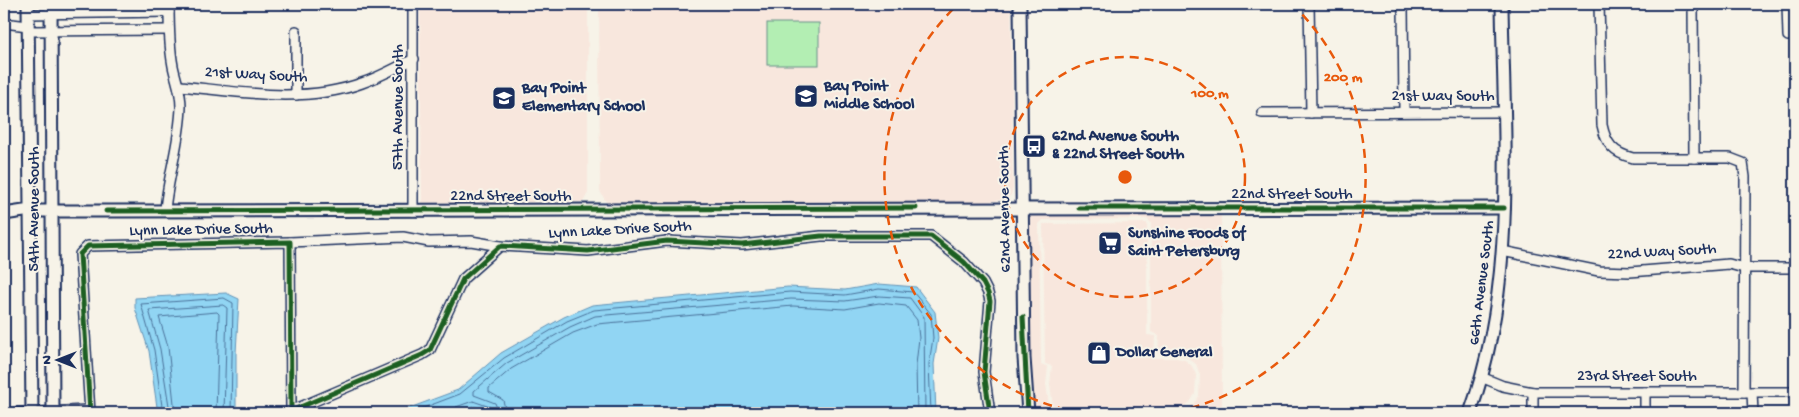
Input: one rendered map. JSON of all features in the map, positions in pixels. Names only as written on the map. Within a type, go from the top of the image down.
[{"type":"street","name":"57th Avenue South","points":[[413,211],[414,4]]},
{"type":"street","name":"62nd Avenue South","points":[[1020,4],[1024,358],[1028,413]]},
{"type":"street","points":[[1309,4],[1311,113]]},
{"type":"street","points":[[1403,4],[1404,111]]},
{"type":"street","name":"66th Avenue South","points":[[1470,413],[1490,339],[1502,251],[1504,208],[1502,4]]},
{"type":"street","points":[[1600,4],[1602,124],[1605,139],[1611,148],[1623,156],[1633,158],[1730,158],[1743,163],[1745,177],[1744,268],[1748,392],[1753,413]]},
{"type":"street","points":[[1693,4],[1694,158]]},
{"type":"street","points":[[1788,4],[1788,36]]},
{"type":"street","name":"54th Avenue South","points":[[51,8],[51,211],[54,412]]},
{"type":"street","points":[[28,9],[169,8],[169,30],[174,68],[181,86],[180,124],[167,189],[165,210]]},
{"type":"street","name":"54th Avenue South","points":[[28,9],[32,412]]},
{"type":"street","points":[[4,23],[51,30],[169,30]]},
{"type":"street","points":[[296,31],[296,95]]},
{"type":"street","name":"21st Way South","points":[[181,86],[296,95],[320,93],[362,84],[414,58]]},
{"type":"street","name":"21st Way South","points":[[1262,113],[1503,112]]},
{"type":"street","name":"22nd Street South","points":[[4,214],[30,211],[165,210],[1504,208]]},
{"type":"street","name":"Lynn Lake Drive South","points":[[90,412],[80,254],[88,246],[290,242],[290,411],[430,350],[463,280],[500,246],[588,251],[667,241],[742,245],[821,236],[930,236],[964,262],[983,283],[988,293],[990,301],[984,372],[990,413]]},
{"type":"street","points":[[290,242],[403,237],[429,242],[471,241],[500,246]]},
{"type":"street","name":"22nd Way South","points":[[1502,251],[1599,271],[1630,272],[1729,264],[1744,268],[1795,268]]},
{"type":"street","name":"23rd Street South","points":[[1481,377],[1503,386],[1533,392],[1795,392]]},
{"type":"street","points":[[1533,392],[1533,413]]},
{"type":"street","points":[[1645,392],[1646,413]]},
{"type":"street","points":[[16,413],[90,412]]},
{"type":"shaded area","name":"Bay Point Elementary School","points":[[420,4],[588,4],[588,193],[583,202],[422,203]]},
{"type":"shaded area","name":"Bay Point Middle School","points":[[599,4],[1011,4],[1013,188],[1011,195],[1006,199],[982,203],[611,205],[606,202],[600,191]]},
{"type":"shaded area","points":[[1029,212],[1221,214],[1222,413],[1181,413],[1193,405],[1199,396],[1200,375],[1196,364],[1188,358],[1178,355],[1158,354],[1159,336],[1151,332],[1151,223],[1147,219],[1043,220],[1039,224],[1041,364],[1048,367],[1046,384],[1050,413],[1033,413],[1029,339]]},
{"type":"shaded area","points":[[1147,223],[1147,335],[1155,336],[1154,358],[1177,358],[1185,360],[1192,366],[1196,375],[1195,394],[1190,402],[1179,411],[1054,413],[1050,384],[1052,366],[1045,364],[1043,224]]},
{"type":"green space","points":[[767,23],[819,23],[819,65],[767,65]]},
{"type":"water","points":[[879,284],[916,287],[935,312],[938,338],[934,364],[936,413],[494,413],[473,406],[452,413],[396,413],[458,390],[501,353],[564,317],[592,305],[788,287],[845,290]]},
{"type":"water","points":[[226,293],[239,299],[236,353],[236,413],[156,413],[157,407],[149,351],[135,308],[135,298]]},
{"type":"cycle path","points":[[106,211],[916,208]]},
{"type":"cycle path","points":[[1079,208],[1504,208]]},
{"type":"cycle path","points":[[90,413],[80,254],[88,246],[290,242],[291,411],[430,350],[463,279],[500,246],[588,251],[667,241],[742,245],[821,236],[931,236],[964,262],[983,283],[990,301],[984,372],[990,413]]},
{"type":"cycle path","points":[[1023,317],[1028,413]]},
{"type":"place","name":"Bay Point Middle School","points":[[806,96]]},
{"type":"place","name":"Bay Point Elementary School","points":[[504,98]]},
{"type":"place","name":"62nd Avenue South & 22nd Street South","points":[[1034,146]]},
{"type":"place","name":"Sunshine Foods of Saint Petersburg","points":[[1110,243]]},
{"type":"place","name":"Dollar General","points":[[1099,353]]}]
